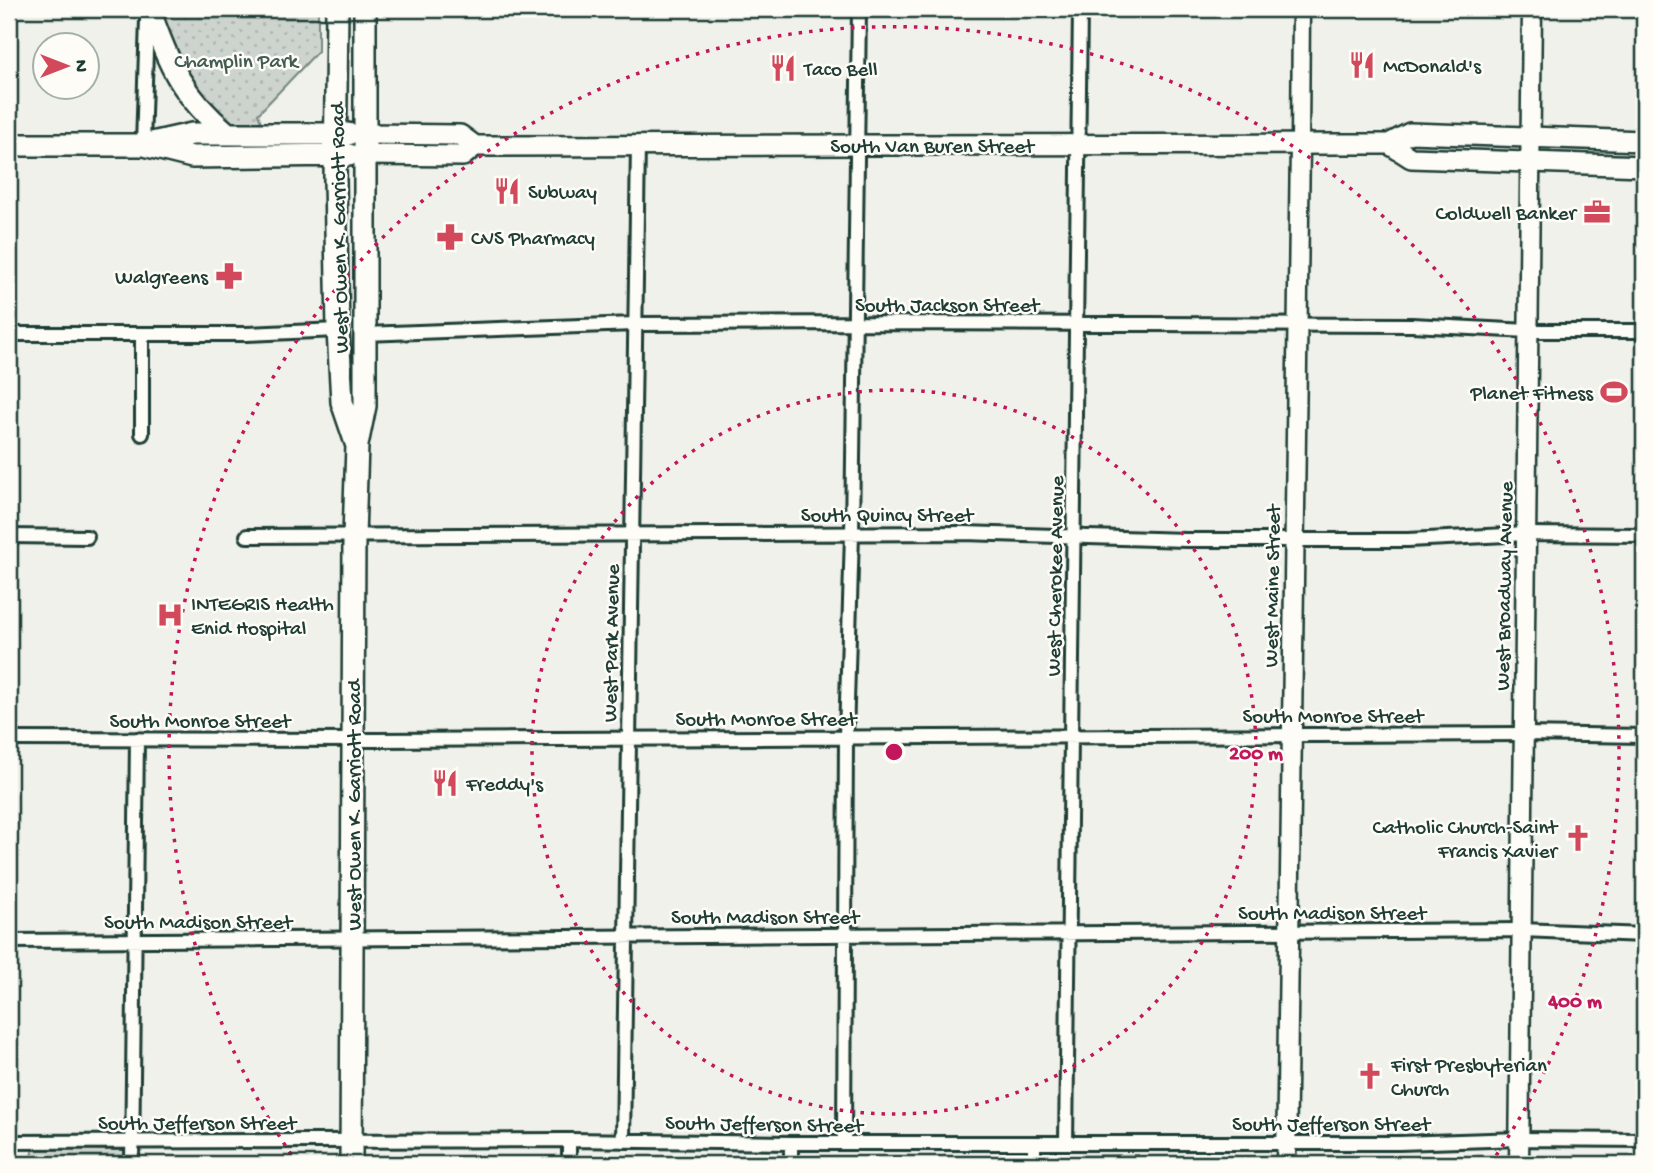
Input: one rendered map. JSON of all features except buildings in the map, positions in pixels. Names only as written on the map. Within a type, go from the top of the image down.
[{"type":"highway","points":[[149,9],[167,59],[184,90],[206,116],[228,134]]},
{"type":"highway","name":"West Owen K. Garriott Road","points":[[337,9],[338,330],[342,402],[357,445]]},
{"type":"highway","name":"West Owen K. Garriott Road","points":[[351,1164],[354,537],[357,445],[365,406],[365,9]]},
{"type":"highway","name":"South Van Buren Street","points":[[9,145],[143,145],[192,134],[364,134]]},
{"type":"highway","name":"South Van Buren Street","points":[[143,145],[192,157],[365,155]]},
{"type":"main road","name":"West Broadway Avenue","points":[[1519,1164],[1532,9]]},
{"type":"main road","points":[[1644,141],[1410,133],[1389,144],[1411,158],[1532,160],[1644,166]]},
{"type":"main road","name":"South Van Buren Street","points":[[364,134],[460,135],[475,146],[1389,144]]},
{"type":"main road","name":"West Maine Street","points":[[1286,1164],[1300,144]]},
{"type":"main road","name":"South Van Buren Street","points":[[365,155],[463,156],[475,146]]},
{"type":"street","points":[[143,145],[149,9]]},
{"type":"street","points":[[844,1143],[846,736],[852,534],[859,9]]},
{"type":"street","name":"West Cherokee Avenue","points":[[1066,1143],[1080,9]]},
{"type":"street","name":"West Maine Street","points":[[1300,144],[1301,9]]},
{"type":"street","name":"West Park Avenue","points":[[623,1141],[638,145]]},
{"type":"street","name":"South Jackson Street","points":[[365,334],[634,324],[855,323],[1412,326],[1529,331],[1644,331]]},
{"type":"street","points":[[9,334],[247,334],[338,330]]},
{"type":"street","points":[[142,334],[142,434]]},
{"type":"street","name":"South Quincy Street","points":[[247,536],[631,533],[1408,540],[1526,534],[1644,535]]},
{"type":"street","points":[[9,536],[87,537]]},
{"type":"street","name":"South Monroe Street","points":[[9,739],[375,740],[1292,734],[1644,736]]},
{"type":"street","points":[[132,1164],[136,739]]},
{"type":"street","name":"South Madison Street","points":[[9,941],[1522,930],[1644,935]]},
{"type":"street","name":"South Jefferson Street","points":[[9,1142],[569,1140],[791,1143],[1399,1143],[1520,1139],[1644,1140]]},
{"type":"street","points":[[569,1140],[569,1164]]},
{"type":"street","points":[[791,1143],[791,1164]]},
{"type":"street","points":[[1034,1143],[1034,1164]]},
{"type":"green space","name":"Champlin Park","points":[[159,9],[318,9],[318,51],[258,114],[261,122],[224,123],[185,78]]},
{"type":"green space","points":[[33,1148],[124,1150],[124,1164],[32,1164]]},
{"type":"green space","points":[[1138,1155],[1138,1164],[1057,1164],[1064,1156]]},
{"type":"place","name":"McDonald's","points":[[1362,65]]},
{"type":"place","name":"Taco Bell","points":[[783,68]]},
{"type":"place","name":"Subway","points":[[507,191]]},
{"type":"place","name":"Coldwell Banker","points":[[1597,212]]},
{"type":"place","name":"CVS Pharmacy","points":[[450,237]]},
{"type":"place","name":"Walgreens","points":[[229,276]]},
{"type":"place","name":"Planet Fitness","points":[[1614,392]]},
{"type":"place","name":"INTEGRIS Health Enid Hospital","points":[[170,615]]},
{"type":"place","name":"Freddy's","points":[[445,783]]},
{"type":"place","name":"Catholic Church-Saint Francis Xavier","points":[[1578,838]]},
{"type":"place","name":"First Presbyterian Church","points":[[1370,1076]]}]
